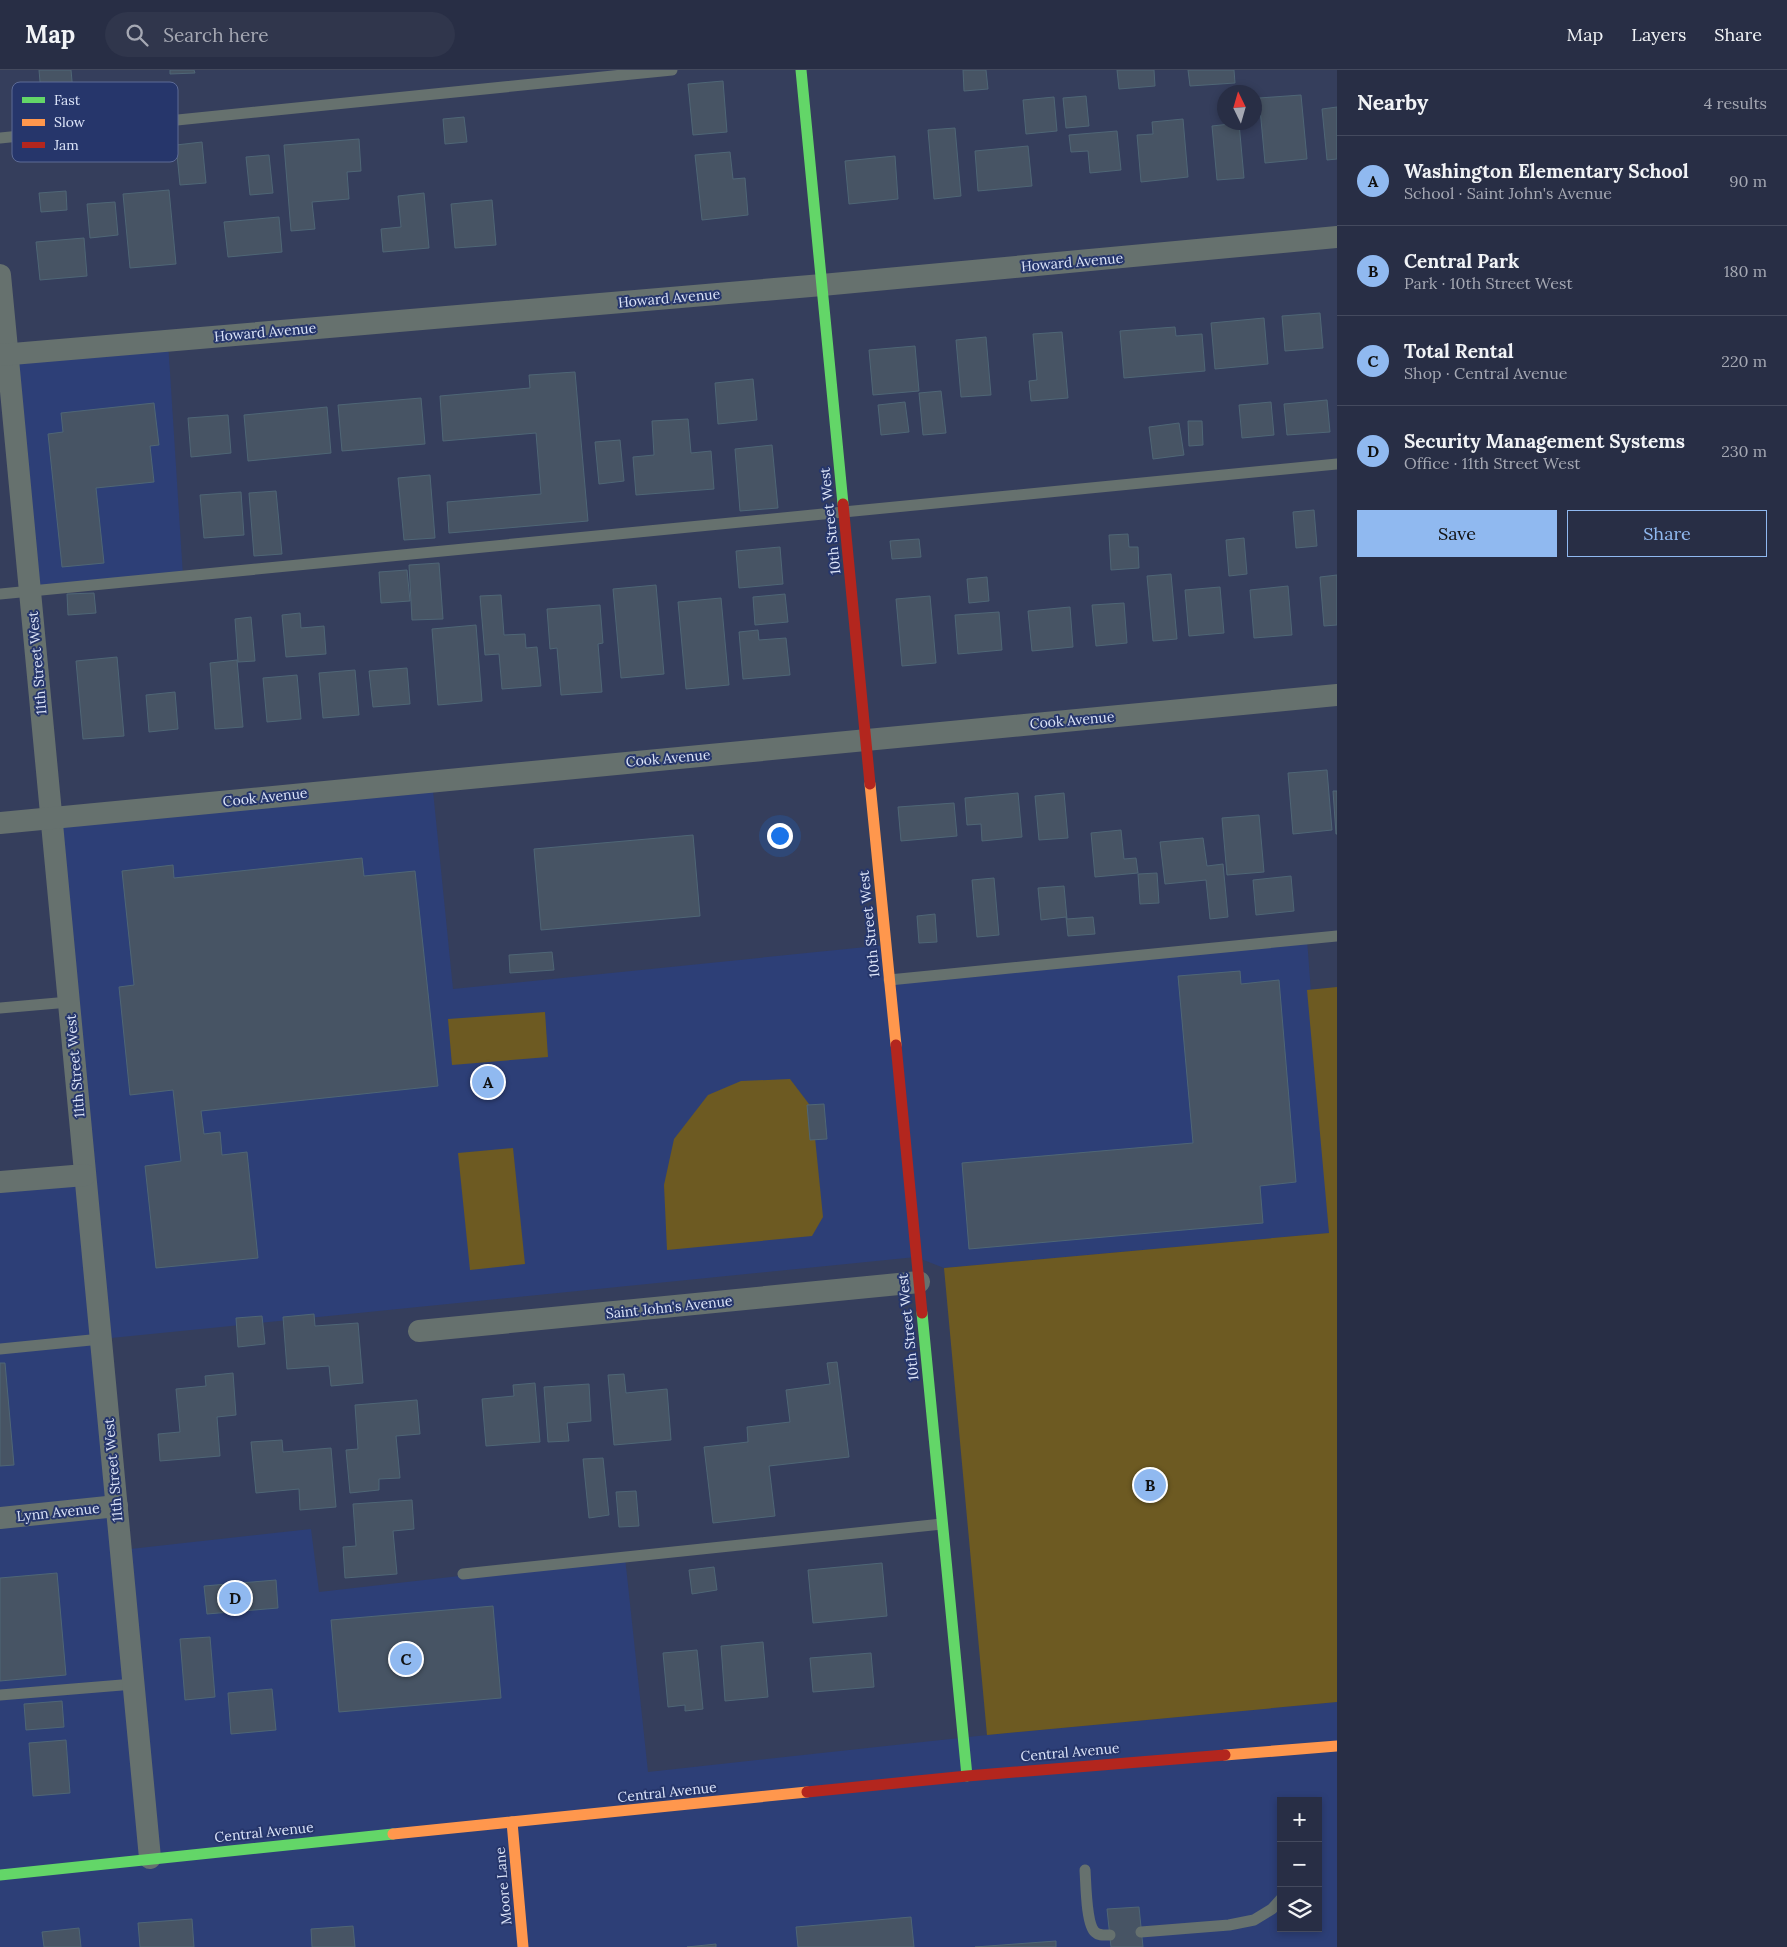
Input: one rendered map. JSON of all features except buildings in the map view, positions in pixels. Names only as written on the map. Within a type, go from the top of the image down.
[{"type":"street","name":"10th Street West","points":[[801,70],[967,1776]]},
{"type":"street","name":"Howard Avenue","points":[[4,355],[822,285],[1337,237]]},
{"type":"street","name":"11th Street West","points":[[0,275],[4,355],[30,591],[150,1858]]},
{"type":"street","name":"Cook Avenue","points":[[0,823],[1337,695]]},
{"type":"street","points":[[0,1182],[85,1174]]},
{"type":"street","name":"Saint John's Avenue","points":[[419,1331],[919,1282]]},
{"type":"street","name":"Lynn Avenue","points":[[0,1518],[117,1506]]},
{"type":"street","name":"Central Avenue","points":[[0,1875],[150,1858],[967,1776],[1337,1746]]},
{"type":"street","name":"Moore Lane","points":[[512,1822],[523,1947]]},
{"type":"lane","points":[[178,120],[672,70]]},
{"type":"lane","points":[[0,594],[1337,464]]},
{"type":"lane","points":[[889,980],[1337,936]]},
{"type":"lane","points":[[0,1008],[69,1002]]},
{"type":"lane","points":[[0,1349],[101,1339]]},
{"type":"lane","points":[[463,1574],[942,1524]]},
{"type":"lane","points":[[0,1695],[134,1684]]},
{"type":"lane","points":[[1085,1870],[1090,1920],[1093,1930],[1100,1935],[1110,1935]]},
{"type":"lane","points":[[1141,1932],[1254,1920],[1272,1909],[1277,1903]]},
{"type":"shaded area","points":[[168,341],[183,576],[30,591],[8,354]]},
{"type":"shaded area","points":[[432,781],[453,989],[886,945],[889,980],[1307,939],[1329,1233],[944,1268],[916,1257],[101,1339],[121,1550],[311,1529],[319,1592],[625,1557],[648,1772],[987,1735],[1337,1702],[1337,1947],[0,1947],[0,1182],[85,1175],[51,818]]},
{"type":"shaded area","points":[[1337,987],[1337,1702],[987,1735],[944,1268],[1329,1233],[1307,990]]},
{"type":"shaded area","points":[[545,1012],[548,1057],[452,1065],[448,1019]]},
{"type":"shaded area","points":[[790,1079],[812,1108],[823,1217],[812,1236],[667,1250],[664,1185],[674,1139],[708,1095],[741,1081]]},
{"type":"shaded area","points":[[513,1148],[525,1264],[470,1270],[458,1153]]},
{"type":"traffic: fast","points":[[801,70],[843,504]]},
{"type":"traffic: fast","points":[[922,1313],[967,1776]]},
{"type":"traffic: fast","points":[[0,1875],[393,1834]]},
{"type":"traffic: slow","points":[[870,784],[896,1045]]},
{"type":"traffic: slow","points":[[1225,1755],[1337,1746]]},
{"type":"traffic: slow","points":[[393,1834],[807,1792]]},
{"type":"traffic: slow","points":[[512,1822],[523,1947]]},
{"type":"traffic: jam","points":[[843,504],[870,784]]},
{"type":"traffic: jam","points":[[896,1045],[922,1313]]},
{"type":"traffic: jam","points":[[807,1792],[967,1776],[1225,1755]]},
{"type":"place","name":"Washington Elementary School","points":[[488,1082]]},
{"type":"place","name":"Central Park","points":[[1150,1485]]},
{"type":"place","name":"Security Management Systems","points":[[235,1598]]},
{"type":"place","name":"Total Rental","points":[[406,1659]]}]
